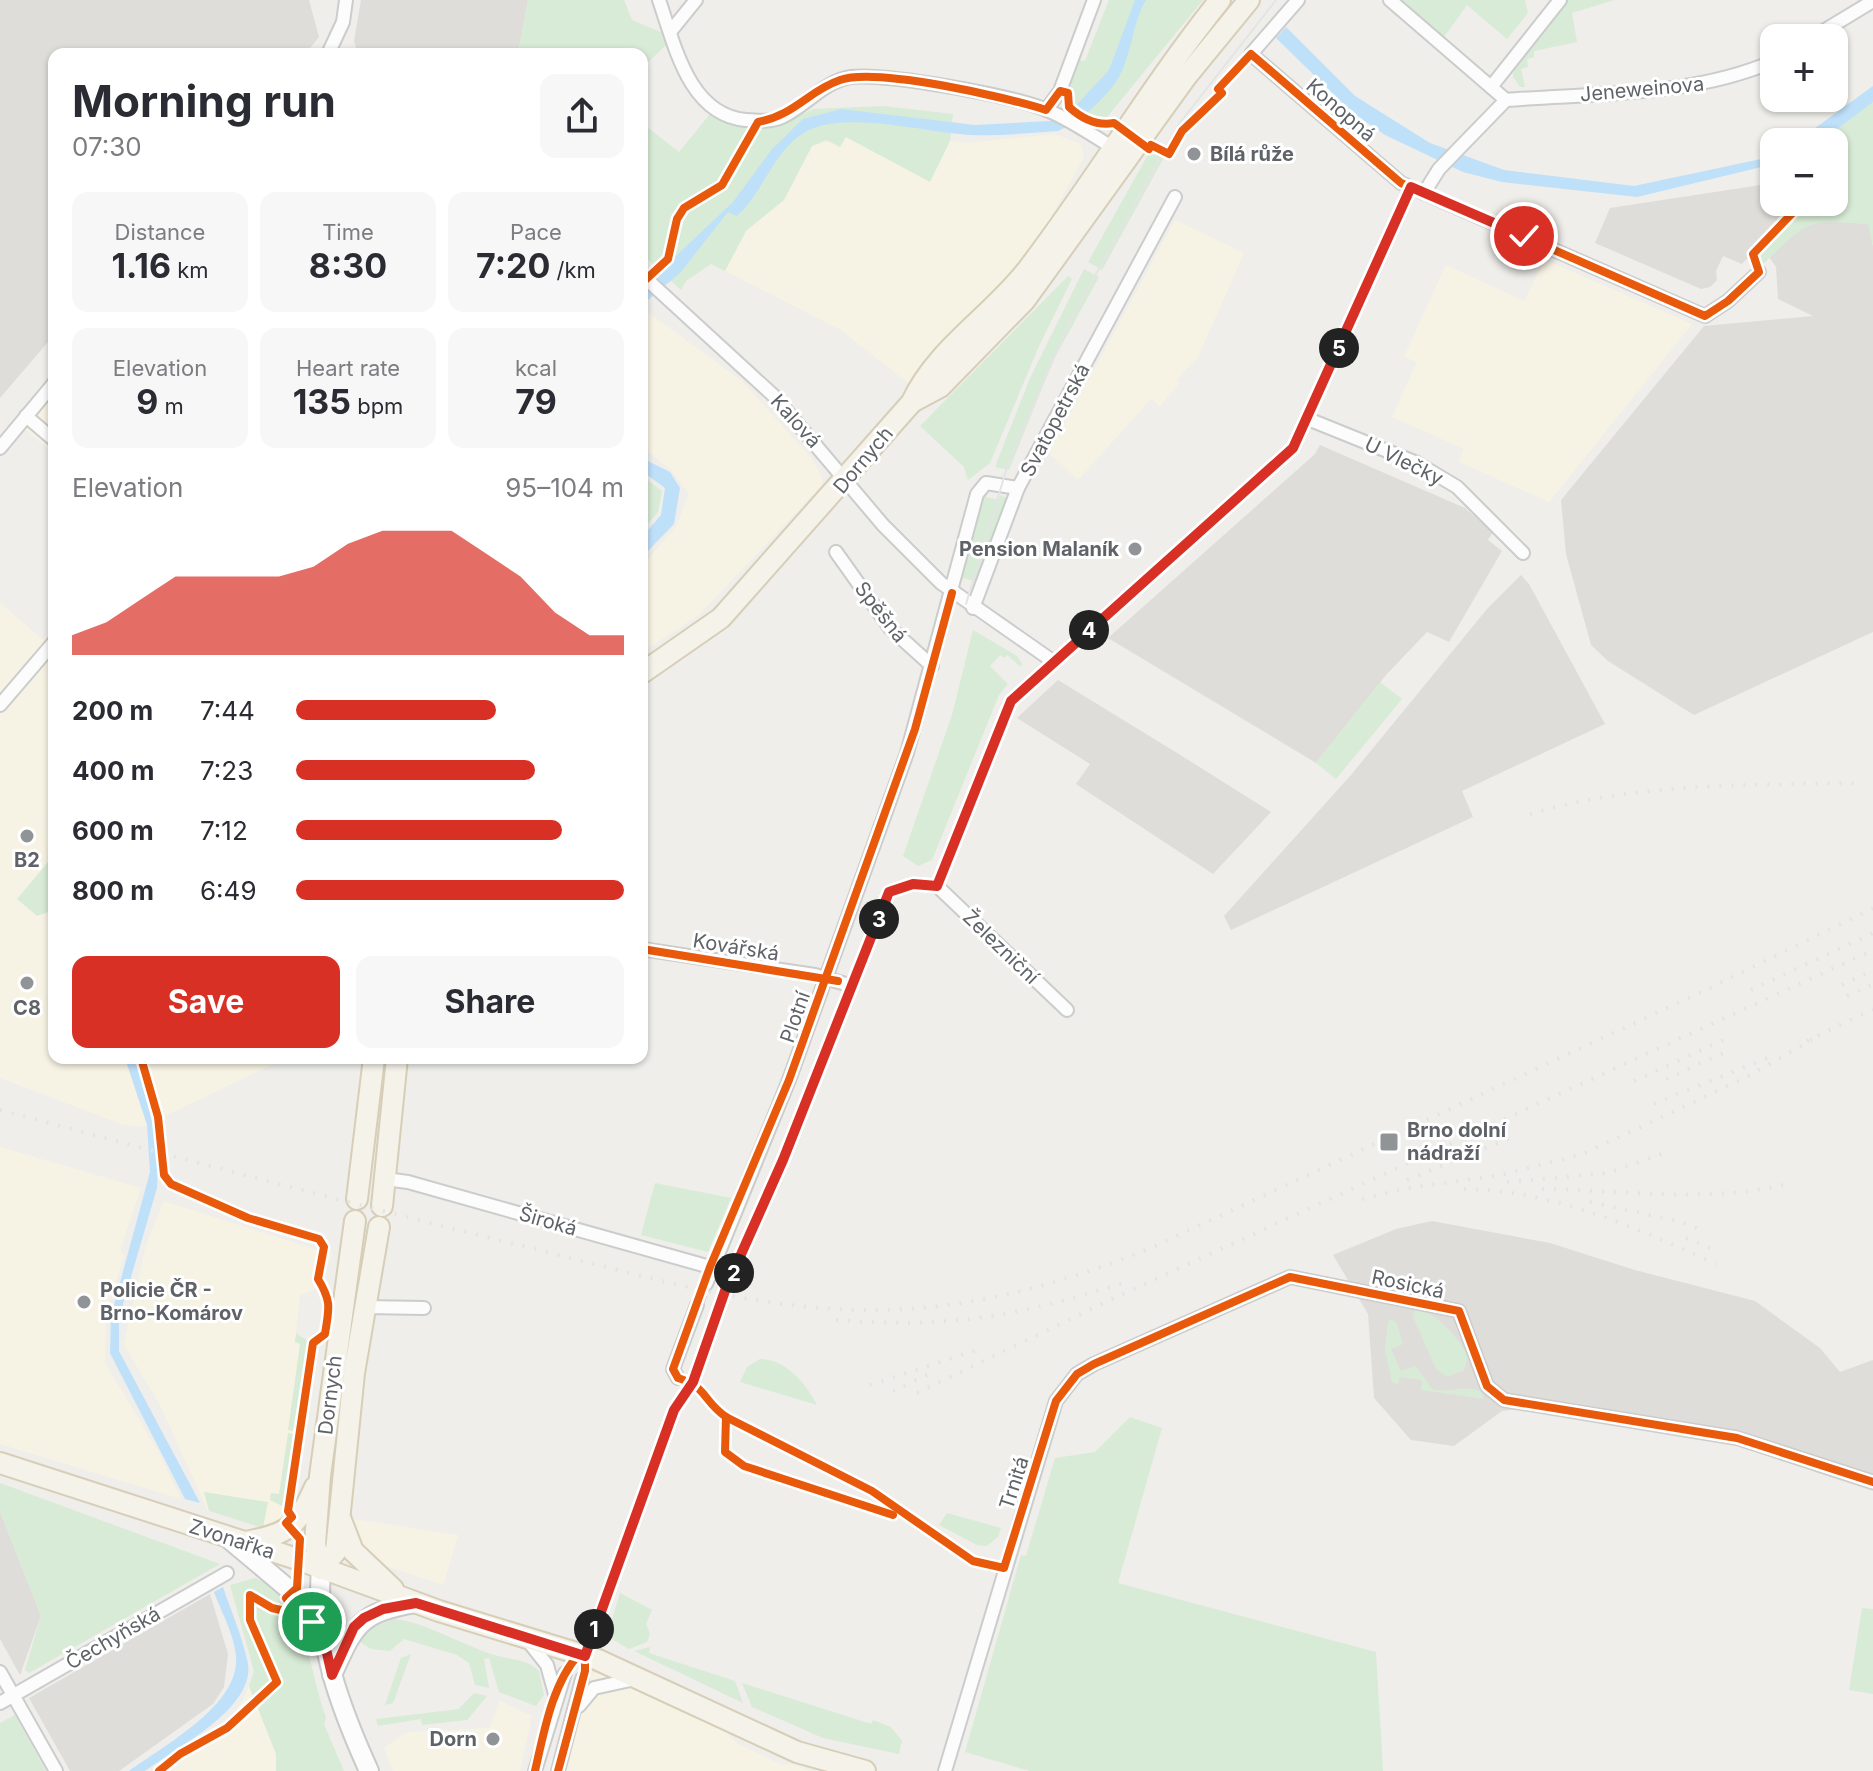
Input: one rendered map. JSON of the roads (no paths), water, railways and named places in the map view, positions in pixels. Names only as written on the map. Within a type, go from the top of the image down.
[{"type":"main road","points":[[912,402],[940,387],[1025,300],[1220,0]]},
{"type":"main road","points":[[1120,152],[1249,0]]},
{"type":"main road","name":"Dornych","points":[[648,669],[721,618],[912,402],[927,374],[1013,288],[1060,224],[1120,152]]},
{"type":"main road","points":[[357,1199],[373,1064]]},
{"type":"main road","points":[[382,1206],[396,1064]]},
{"type":"main road","name":"Dornych","points":[[355,1221],[320,1476],[315,1544],[321,1569],[320,1609],[332,1675],[369,1771]]},
{"type":"main road","name":"Dornych","points":[[321,1569],[336,1551],[354,1373],[379,1227]]},
{"type":"main road","name":"Zvonařka","points":[[0,1463],[410,1601],[585,1656],[642,1678],[789,1748],[865,1771]]},
{"type":"main road","points":[[235,1540],[274,1537],[290,1528],[300,1518],[320,1476]]},
{"type":"main road","points":[[338,1511],[353,1551],[410,1601]]},
{"type":"main road","points":[[235,1540],[292,1592],[326,1649]]},
{"type":"main road","points":[[332,1675],[354,1627],[383,1609],[410,1601]]},
{"type":"street","points":[[331,48],[343,22],[346,0]]},
{"type":"street","points":[[659,0],[690,83],[711,108],[730,119],[758,122],[781,117],[836,81],[849,77],[876,77],[1020,101],[1049,111],[1120,152]]},
{"type":"street","points":[[670,32],[696,0]]},
{"type":"street","points":[[1049,111],[1060,91],[1094,0]]},
{"type":"street","name":"Konopná","points":[[1298,0],[1251,54],[1401,183],[1705,316],[1728,301],[1759,272]]},
{"type":"street","points":[[1390,0],[1506,100],[1439,169],[1424,193]]},
{"type":"street","points":[[1491,87],[1560,0]]},
{"type":"street","points":[[1835,24],[1873,1]]},
{"type":"street","name":"Jeneweinova","points":[[1506,100],[1697,86],[1736,78],[1760,67]]},
{"type":"street","points":[[937,886],[1007,707],[1293,448],[1411,187]]},
{"type":"street","name":"Svatopetrská","points":[[932,666],[980,488],[989,483],[1018,488],[1175,197]]},
{"type":"street","name":"Kalová","points":[[648,280],[750,372],[883,525],[952,593],[1054,662]]},
{"type":"street","points":[[0,448],[48,390]]},
{"type":"street","points":[[26,416],[48,435]]},
{"type":"street","name":"U Vlečky","points":[[1308,419],[1417,463],[1457,487],[1523,553]]},
{"type":"street","points":[[973,608],[1018,488]]},
{"type":"street","name":"Spěšná","points":[[836,552],[883,619],[906,645],[932,666]]},
{"type":"street","points":[[0,705],[48,649]]},
{"type":"street","name":"Plotní","points":[[706,1284],[710,1267],[769,1133],[907,753],[932,666]]},
{"type":"street","name":"Plotní","points":[[585,1656],[674,1410],[693,1382],[726,1288],[802,1114],[849,985],[889,892],[913,884],[937,886]]},
{"type":"street","name":"Železniční","points":[[937,886],[1067,1010]]},
{"type":"street","name":"Kovářská","points":[[648,950],[826,977],[849,985]]},
{"type":"street","name":"Široká","points":[[385,1179],[408,1182],[710,1267]]},
{"type":"street","name":"Rosická","points":[[1054,1409],[1077,1374],[1290,1277],[1459,1311],[1487,1386],[1504,1400],[1737,1438],[1873,1482]]},
{"type":"street","points":[[678,1378],[673,1369],[697,1305]]},
{"type":"street","points":[[365,1307],[424,1308]]},
{"type":"street","name":"Trnitá","points":[[945,1771],[1054,1409]]},
{"type":"street","name":"Čechyňská","points":[[0,1703],[227,1573]]},
{"type":"street","points":[[525,1638],[547,1665],[555,1698]]},
{"type":"street","points":[[0,1672],[56,1771]]},
{"type":"street","points":[[535,1771],[565,1673]]},
{"type":"street","points":[[575,1712],[594,1688],[642,1678]]},
{"type":"street","points":[[558,1771],[582,1679]]},
{"type":"water","points":[[1135,0],[1146,0],[1127,59],[1114,85],[1084,115],[1058,131],[972,135],[888,124],[843,122],[807,131],[786,148],[737,216],[728,212],[680,273],[648,300],[648,282],[733,202],[772,149],[803,119],[841,109],[975,125],[1050,121],[1069,113],[1109,70]]},
{"type":"water","points":[[1286,27],[1355,96],[1430,143],[1504,170],[1634,186],[1760,159],[1760,167],[1637,197],[1502,182],[1463,172],[1385,135],[1353,113],[1276,38]]},
{"type":"water","points":[[1873,86],[1873,102],[1846,123],[1837,128],[1815,128],[1837,112],[1848,112],[1848,104]]},
{"type":"water","points":[[648,461],[670,472],[680,488],[674,524],[648,551],[648,530],[661,515],[665,488],[648,475]]},
{"type":"water","points":[[127,1064],[137,1064],[159,1147],[157,1188],[119,1318],[119,1351],[200,1503],[185,1499],[110,1353],[111,1316],[150,1172],[147,1125]]},
{"type":"water","points":[[223,1587],[248,1664],[247,1680],[239,1696],[193,1739],[145,1771],[129,1771],[197,1723],[226,1692],[234,1675],[236,1657],[214,1592]]},
{"type":"tunnel","points":[[697,1305],[706,1284]]},
{"type":"tram line","points":[[966,604],[1008,464],[1070,321],[1179,124],[1276,0]]},
{"type":"tram line","points":[[585,1656],[674,1410]]},
{"type":"railway","points":[[1530,814],[1611,796],[1694,787],[1861,783]]},
{"type":"railway","points":[[0,1110],[395,1214],[698,1289],[784,1304],[871,1310],[908,1309],[980,1300],[1015,1292],[1085,1272],[1153,1247],[1708,989],[1873,908]]},
{"type":"railway","points":[[1751,990],[1873,933]]},
{"type":"railway","points":[[917,1393],[1112,1299],[1873,950]]},
{"type":"railway","points":[[1842,985],[1873,970]]},
{"type":"railway","points":[[1847,996],[1873,984]]},
{"type":"railway","points":[[1807,1041],[1873,1009]]},
{"type":"railway","points":[[1362,1199],[1408,1188],[1501,1175],[1583,1154],[1743,1079],[1815,1038]]},
{"type":"railway","points":[[1634,1081],[1723,1040]]},
{"type":"railway","points":[[1666,1079],[1728,1051]]},
{"type":"railway","points":[[1654,1104],[1767,1058]]},
{"type":"railway","points":[[1407,1180],[1515,1136]]},
{"type":"railway","points":[[1507,1182],[1608,1173],[1670,1151]]},
{"type":"railway","points":[[1542,1189],[1698,1194],[1729,1193],[1792,1183]]},
{"type":"railway","points":[[1464,1189],[1531,1196],[1594,1213],[1716,1264]]},
{"type":"railway","points":[[1590,1202],[1678,1221],[1702,1230]]},
{"type":"railway","points":[[1686,1238],[1715,1250]]},
{"type":"railway","points":[[836,1320],[913,1323],[983,1317],[1052,1304],[1126,1282]]},
{"type":"railway","points":[[870,1385],[983,1348]]},
{"type":"railway","points":[[893,1391],[933,1372]]},
{"type":"place","name":"Bílá růže","points":[[1194,154]]},
{"type":"place","name":"Pension Malaník","points":[[1135,549]]},
{"type":"place","name":"B2","points":[[27,836]]},
{"type":"place","name":"C8","points":[[27,983]]},
{"type":"place","name":"Brno dolní nádraží","points":[[1389,1142]]},
{"type":"place","name":"Policie ČR - Brno-Komárov","points":[[84,1302]]},
{"type":"place","name":"Dorn","points":[[493,1739]]}]
